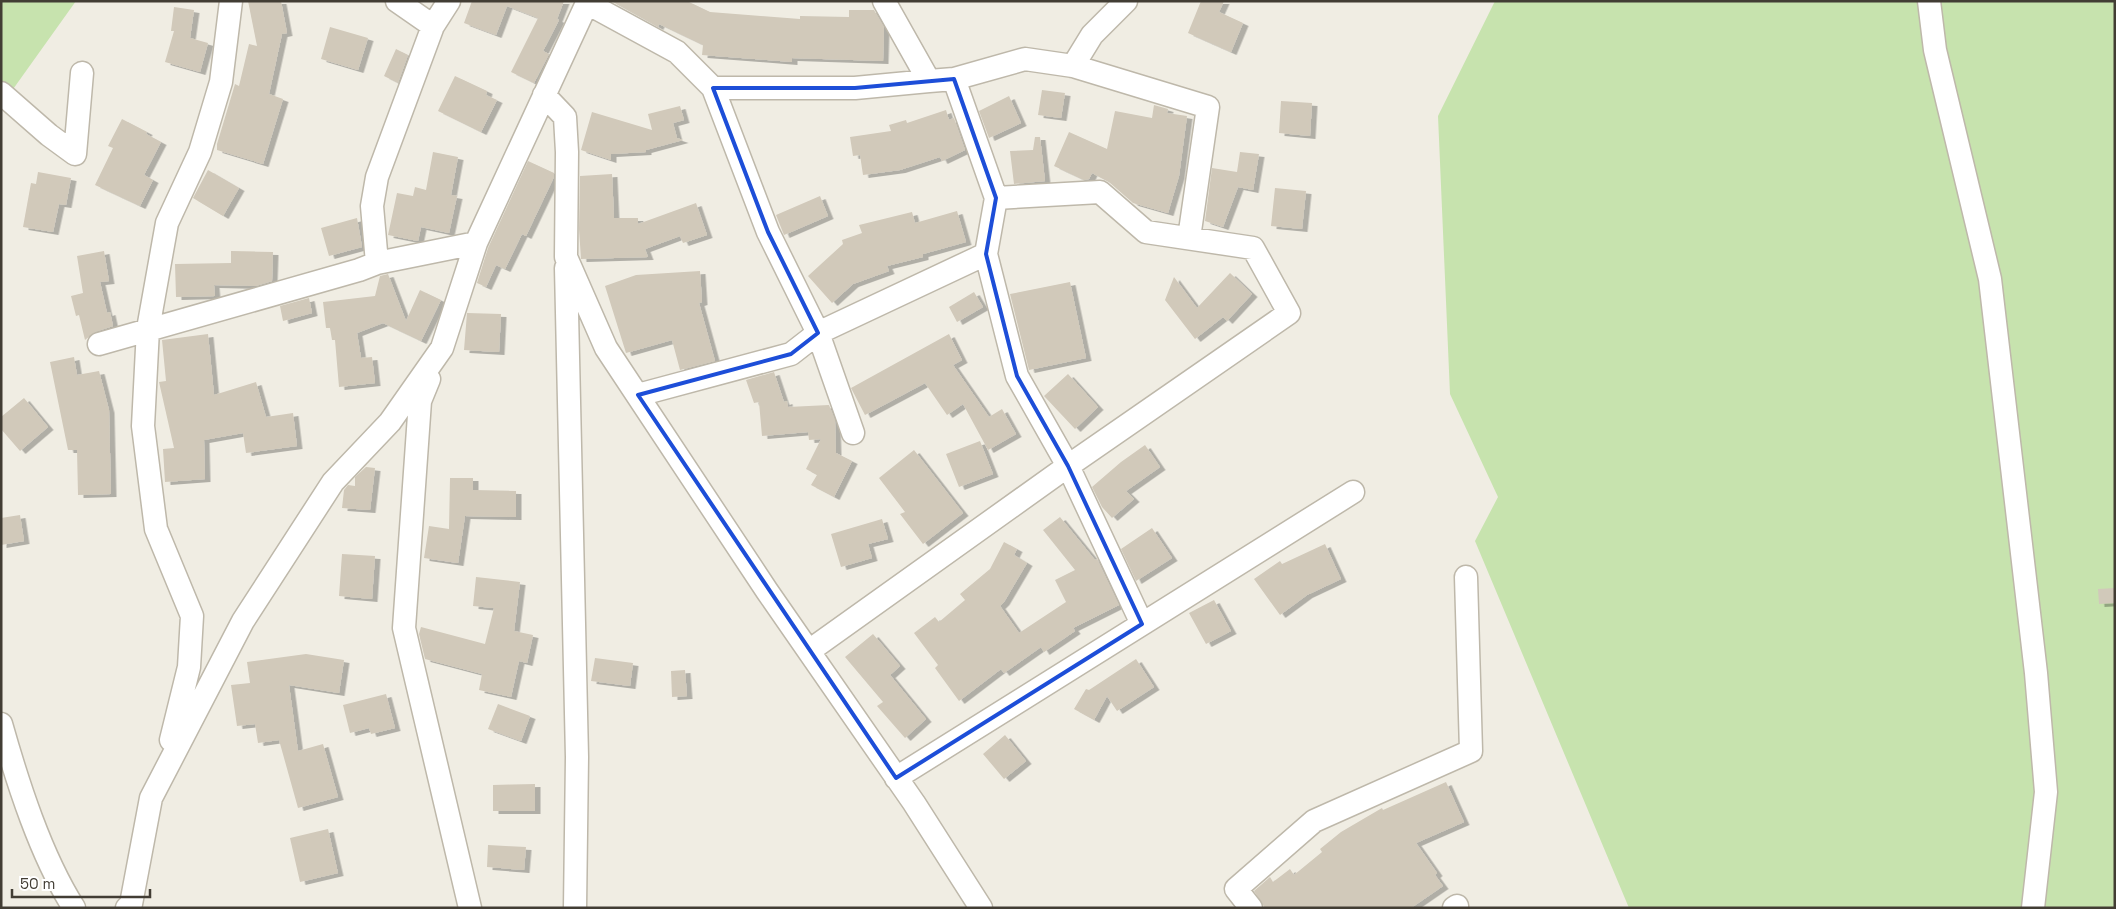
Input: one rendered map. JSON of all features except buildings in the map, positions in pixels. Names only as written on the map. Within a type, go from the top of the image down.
[{"type":"street","points":[[162,776],[189,667],[192,616],[156,529],[143,426],[148,329],[167,223],[200,152],[221,82],[231,1]]},
{"type":"street","points":[[398,1],[433,26]]},
{"type":"street","points":[[377,263],[372,206],[377,178],[433,26],[449,1]]},
{"type":"street","points":[[884,1],[929,81]]},
{"type":"street","points":[[1073,66],[1092,36],[1126,1]]},
{"type":"street","points":[[1929,1],[1935,50],[1990,279],[2036,673],[2046,792],[2033,908]]},
{"type":"street","points":[[470,908],[404,628],[420,401],[442,348],[476,243],[587,2],[677,52],[713,88],[768,232],[818,333],[853,433]]},
{"type":"street","points":[[713,88],[856,88],[954,79],[1024,59],[1073,66],[1208,107],[1189,238]]},
{"type":"street","points":[[1,93],[49,135],[75,154],[82,73]]},
{"type":"street","points":[[954,79],[996,198],[986,254],[1017,376],[1068,466],[1142,624]]},
{"type":"street","points":[[544,95],[565,117],[567,152],[566,257],[577,748],[575,908]]},
{"type":"street","points":[[809,651],[1068,466],[1289,313],[1253,248],[1146,232],[1100,192],[996,198]]},
{"type":"street","points":[[99,344],[359,270],[377,263],[476,243]]},
{"type":"street","points":[[638,396],[791,354],[818,333],[986,254]]},
{"type":"street","points":[[566,257],[606,348],[896,778],[981,908]]},
{"type":"street","points":[[127,908],[130,904],[150,798],[243,620],[333,482],[390,422],[442,348]]},
{"type":"street","points":[[896,778],[1352,492]]},
{"type":"street","points":[[1251,908],[1236,889],[1314,821],[1471,751],[1466,577]]},
{"type":"street","points":[[1,724],[16,777],[59,885],[74,908]]},
{"type":"highlighted area","points":[[954,79],[996,198],[986,254],[1017,376],[1068,466],[1142,624],[896,778],[638,395],[791,354],[818,333],[768,232],[713,88],[855,88]]},
{"type":"green space","points":[[1,1],[76,1],[1,106]]},
{"type":"green space","points":[[1495,1],[2115,1],[2115,908],[1629,908],[1475,541],[1498,497],[1450,394],[1438,116]]}]
